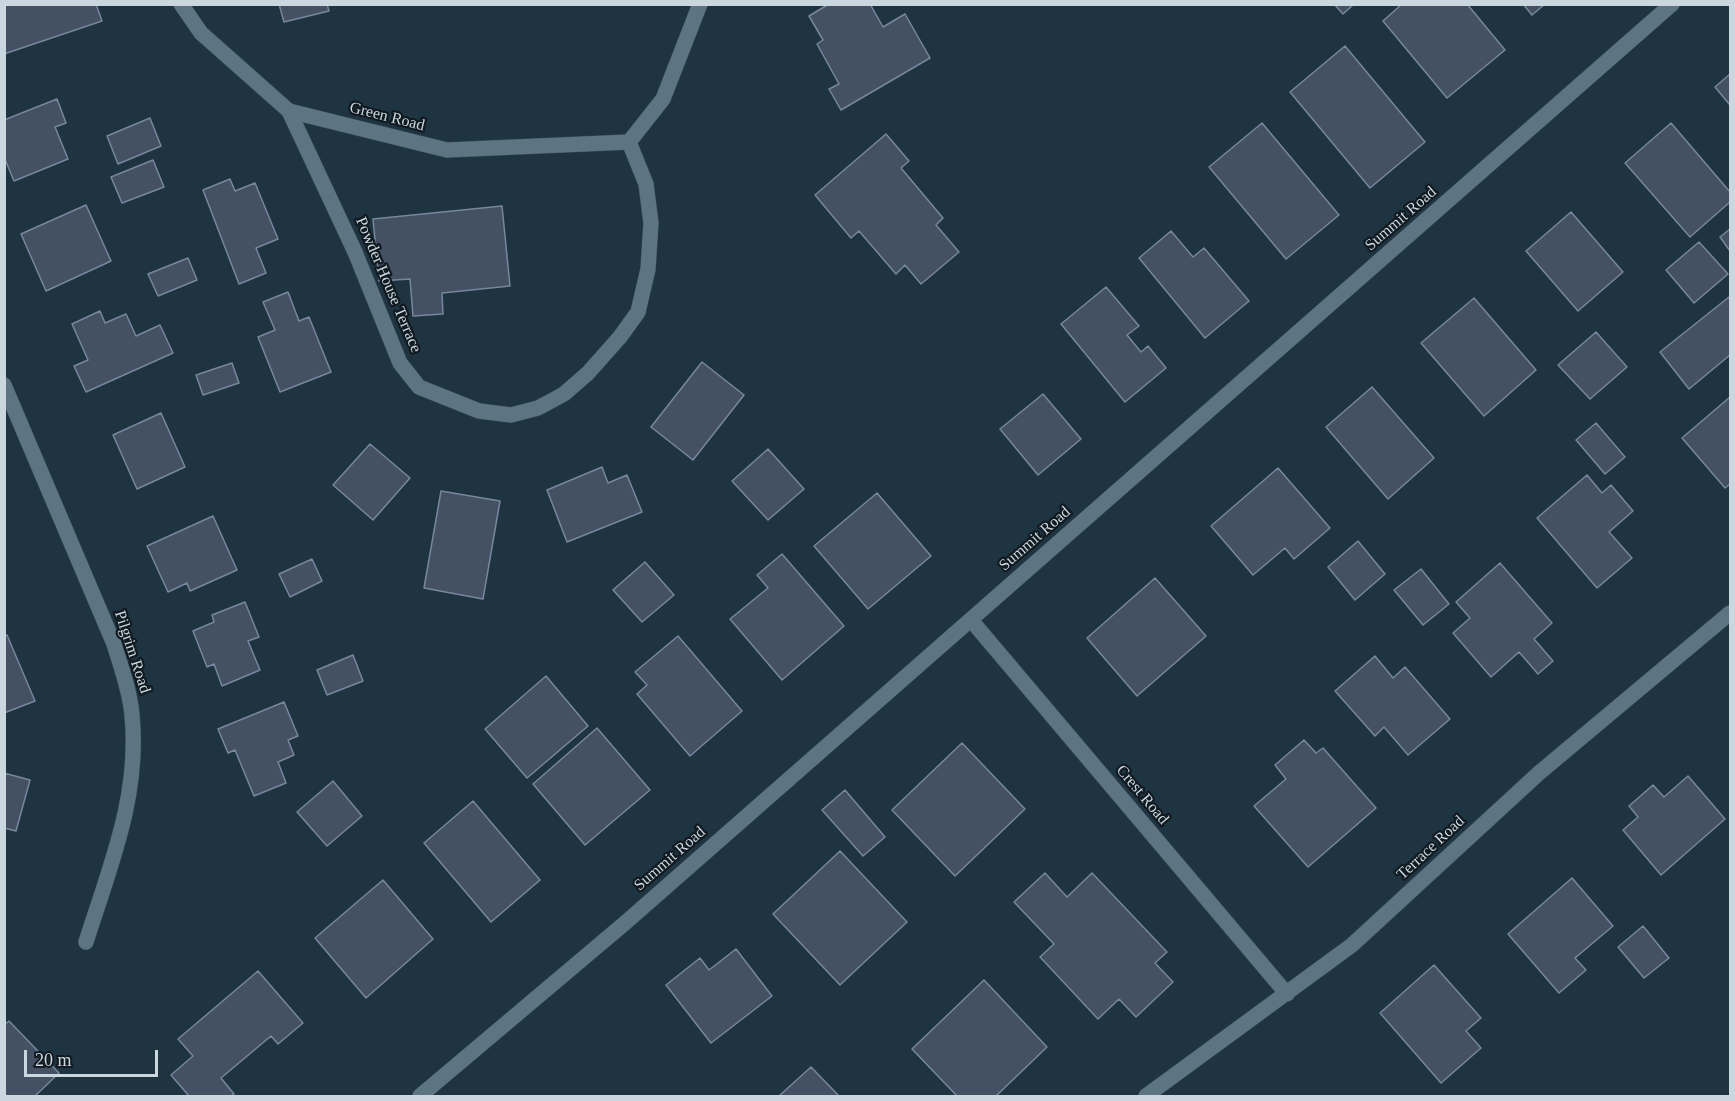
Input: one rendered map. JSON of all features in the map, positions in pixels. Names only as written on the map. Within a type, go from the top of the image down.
[{"type":"street","name":"Green Road","points":[[181,4],[201,33],[289,111],[447,150],[629,142]]},
{"type":"street","points":[[629,142],[663,99],[700,4]]},
{"type":"street","name":"Summit Road","points":[[420,1096],[634,916],[1672,4]]},
{"type":"street","name":"Powder House Terrace","points":[[289,111],[355,252],[400,363],[418,387],[479,411],[511,415],[538,408],[564,394],[601,359],[638,312],[648,269],[651,223],[646,184],[629,142]]},
{"type":"street","name":"Pilgrim Road","points":[[4,385],[114,644],[132,712],[133,762],[127,814],[86,942]]},
{"type":"street","name":"Terrace Road","points":[[1146,1096],[1352,945],[1539,773],[1731,613]]},
{"type":"street","name":"Crest Road","points":[[971,620],[1287,994]]},
{"type":"building","points":[[4,4],[96,4],[102,21],[4,54]]},
{"type":"building","points":[[279,4],[327,4],[329,11],[284,22]]},
{"type":"building","points":[[829,4],[870,4],[883,27],[905,14],[930,58],[841,110],[829,89],[839,84],[817,44],[823,40],[809,16]]},
{"type":"building","points":[[1334,4],[1354,4],[1343,14]]},
{"type":"building","points":[[1402,4],[1467,4],[1505,50],[1447,98],[1383,21]]},
{"type":"building","points":[[1523,4],[1545,4],[1532,15]]},
{"type":"building","points":[[1345,46],[1425,142],[1370,188],[1290,92]]},
{"type":"building","points":[[1730,74],[1730,105],[1715,87]]},
{"type":"building","points":[[57,99],[66,123],[55,127],[68,159],[14,181],[4,157],[4,120]]},
{"type":"building","points":[[150,118],[161,146],[118,164],[107,136]]},
{"type":"building","points":[[1262,123],[1339,215],[1286,259],[1209,167]]},
{"type":"building","points":[[1671,123],[1730,192],[1730,202],[1690,237],[1625,163]]},
{"type":"building","points":[[886,134],[909,161],[901,168],[943,218],[936,225],[959,252],[921,284],[905,265],[896,274],[859,231],[851,238],[815,195]]},
{"type":"building","points":[[153,160],[164,187],[122,203],[111,177]]},
{"type":"building","points":[[230,179],[235,191],[255,183],[278,239],[256,248],[266,273],[239,284],[203,190]]},
{"type":"building","points":[[86,205],[111,261],[46,291],[21,234]]},
{"type":"building","points":[[502,206],[510,286],[442,293],[443,314],[413,316],[410,279],[379,281],[373,219]]},
{"type":"building","points":[[1571,212],[1623,272],[1578,311],[1526,251]]},
{"type":"building","points":[[1730,229],[1730,251],[1720,237]]},
{"type":"building","points":[[1171,231],[1193,257],[1204,248],[1249,301],[1205,338],[1139,258]]},
{"type":"building","points":[[1699,242],[1728,274],[1694,303],[1666,270]]},
{"type":"building","points":[[188,258],[197,280],[158,296],[148,274]]},
{"type":"building","points":[[1106,287],[1139,326],[1127,335],[1141,352],[1148,346],[1166,368],[1125,402],[1061,324]]},
{"type":"building","points":[[288,292],[299,321],[309,317],[331,372],[280,392],[258,337],[275,330],[263,302]]},
{"type":"building","points":[[1729,297],[1730,355],[1689,389],[1660,352]]},
{"type":"building","points":[[1474,298],[1536,370],[1484,416],[1421,343]]},
{"type":"building","points":[[100,311],[105,323],[126,314],[136,336],[160,325],[173,353],[86,392],[74,366],[88,360],[72,324]]},
{"type":"building","points":[[1596,332],[1627,367],[1590,399],[1558,365]]},
{"type":"building","points":[[702,362],[744,395],[693,460],[651,427]]},
{"type":"building","points":[[232,363],[239,383],[203,395],[196,375]]},
{"type":"building","points":[[1372,387],[1434,458],[1388,499],[1326,427]]},
{"type":"building","points":[[1043,394],[1081,439],[1038,475],[1000,429]]},
{"type":"building","points":[[1730,397],[1730,484],[1725,488],[1682,438]]},
{"type":"building","points":[[161,413],[185,467],[137,489],[113,435]]},
{"type":"building","points":[[1596,423],[1625,457],[1605,474],[1576,440]]},
{"type":"building","points":[[370,444],[410,478],[373,520],[333,485]]},
{"type":"building","points":[[768,449],[804,489],[768,520],[732,481]]},
{"type":"building","points":[[602,467],[608,483],[627,475],[642,512],[567,542],[547,490]]},
{"type":"building","points":[[1278,468],[1330,528],[1294,559],[1285,548],[1253,575],[1211,526]]},
{"type":"building","points":[[1587,475],[1602,493],[1611,485],[1633,511],[1609,532],[1632,558],[1597,588],[1537,518]]},
{"type":"building","points":[[441,491],[500,501],[483,599],[424,588]]},
{"type":"building","points":[[877,493],[931,556],[868,609],[814,546]]},
{"type":"building","points":[[213,516],[237,570],[190,591],[187,583],[168,592],[147,546]]},
{"type":"building","points":[[1358,541],[1385,574],[1355,600],[1328,567]]},
{"type":"building","points":[[782,554],[844,626],[782,680],[730,619],[768,588],[757,575]]},
{"type":"building","points":[[312,559],[322,581],[290,597],[279,574]]},
{"type":"building","points":[[645,562],[674,595],[642,622],[613,590]]},
{"type":"building","points":[[1500,563],[1552,623],[1534,639],[1553,661],[1538,674],[1519,652],[1491,677],[1453,633],[1470,618],[1456,602]]},
{"type":"building","points":[[1421,569],[1449,604],[1423,625],[1394,590]]},
{"type":"building","points":[[1155,578],[1206,636],[1137,696],[1087,638]]},
{"type":"building","points":[[245,602],[259,637],[248,641],[260,670],[222,686],[214,664],[207,667],[193,631],[214,622],[212,615]]},
{"type":"building","points":[[7,635],[35,701],[4,713],[4,636]]},
{"type":"building","points":[[678,636],[742,711],[690,756],[637,694],[647,685],[635,672]]},
{"type":"building","points":[[353,655],[363,681],[327,695],[317,670]]},
{"type":"building","points":[[1375,656],[1393,678],[1405,667],[1450,719],[1408,755],[1384,727],[1375,736],[1335,691]]},
{"type":"building","points":[[546,676],[588,726],[527,778],[485,729]]},
{"type":"building","points":[[284,702],[298,736],[288,740],[294,755],[278,762],[286,783],[254,796],[235,750],[228,753],[218,729]]},
{"type":"building","points":[[597,728],[650,790],[585,845],[533,784]]},
{"type":"building","points":[[1304,740],[1316,753],[1323,748],[1376,808],[1308,867],[1254,806],[1286,779],[1275,765]]},
{"type":"building","points":[[962,743],[1025,809],[955,876],[892,810]]},
{"type":"building","points":[[4,773],[30,780],[16,831],[4,828]]},
{"type":"building","points":[[1688,776],[1725,819],[1661,875],[1623,830],[1638,817],[1629,806],[1653,785],[1664,797]]},
{"type":"building","points":[[333,781],[362,816],[327,846],[297,812]]},
{"type":"building","points":[[845,790],[885,837],[863,856],[822,810]]},
{"type":"building","points":[[473,801],[540,880],[491,922],[424,843]]},
{"type":"building","points":[[840,851],[907,922],[840,985],[773,914]]},
{"type":"building","points":[[1045,873],[1067,897],[1092,873],[1167,952],[1155,963],[1173,982],[1136,1017],[1119,999],[1098,1019],[1040,957],[1054,944],[1014,902]]},
{"type":"building","points":[[1572,878],[1613,926],[1575,958],[1586,970],[1559,993],[1508,934]]},
{"type":"building","points":[[383,880],[433,939],[366,998],[315,938]]},
{"type":"building","points":[[1643,926],[1669,958],[1644,978],[1618,947]]},
{"type":"building","points":[[736,949],[772,996],[711,1043],[666,985],[700,958],[709,970]]},
{"type":"building","points":[[1434,965],[1481,1018],[1466,1031],[1481,1048],[1441,1083],[1380,1013]]},
{"type":"building","points":[[258,971],[303,1023],[278,1044],[271,1036],[221,1078],[234,1094],[231,1096],[189,1096],[171,1075],[193,1056],[178,1039]]},
{"type":"building","points":[[984,980],[1047,1047],[996,1096],[957,1096],[912,1049]]},
{"type":"building","points":[[9,1021],[59,1073],[35,1096],[4,1096],[4,1025]]},
{"type":"building","points":[[811,1067],[839,1096],[779,1096]]}]
